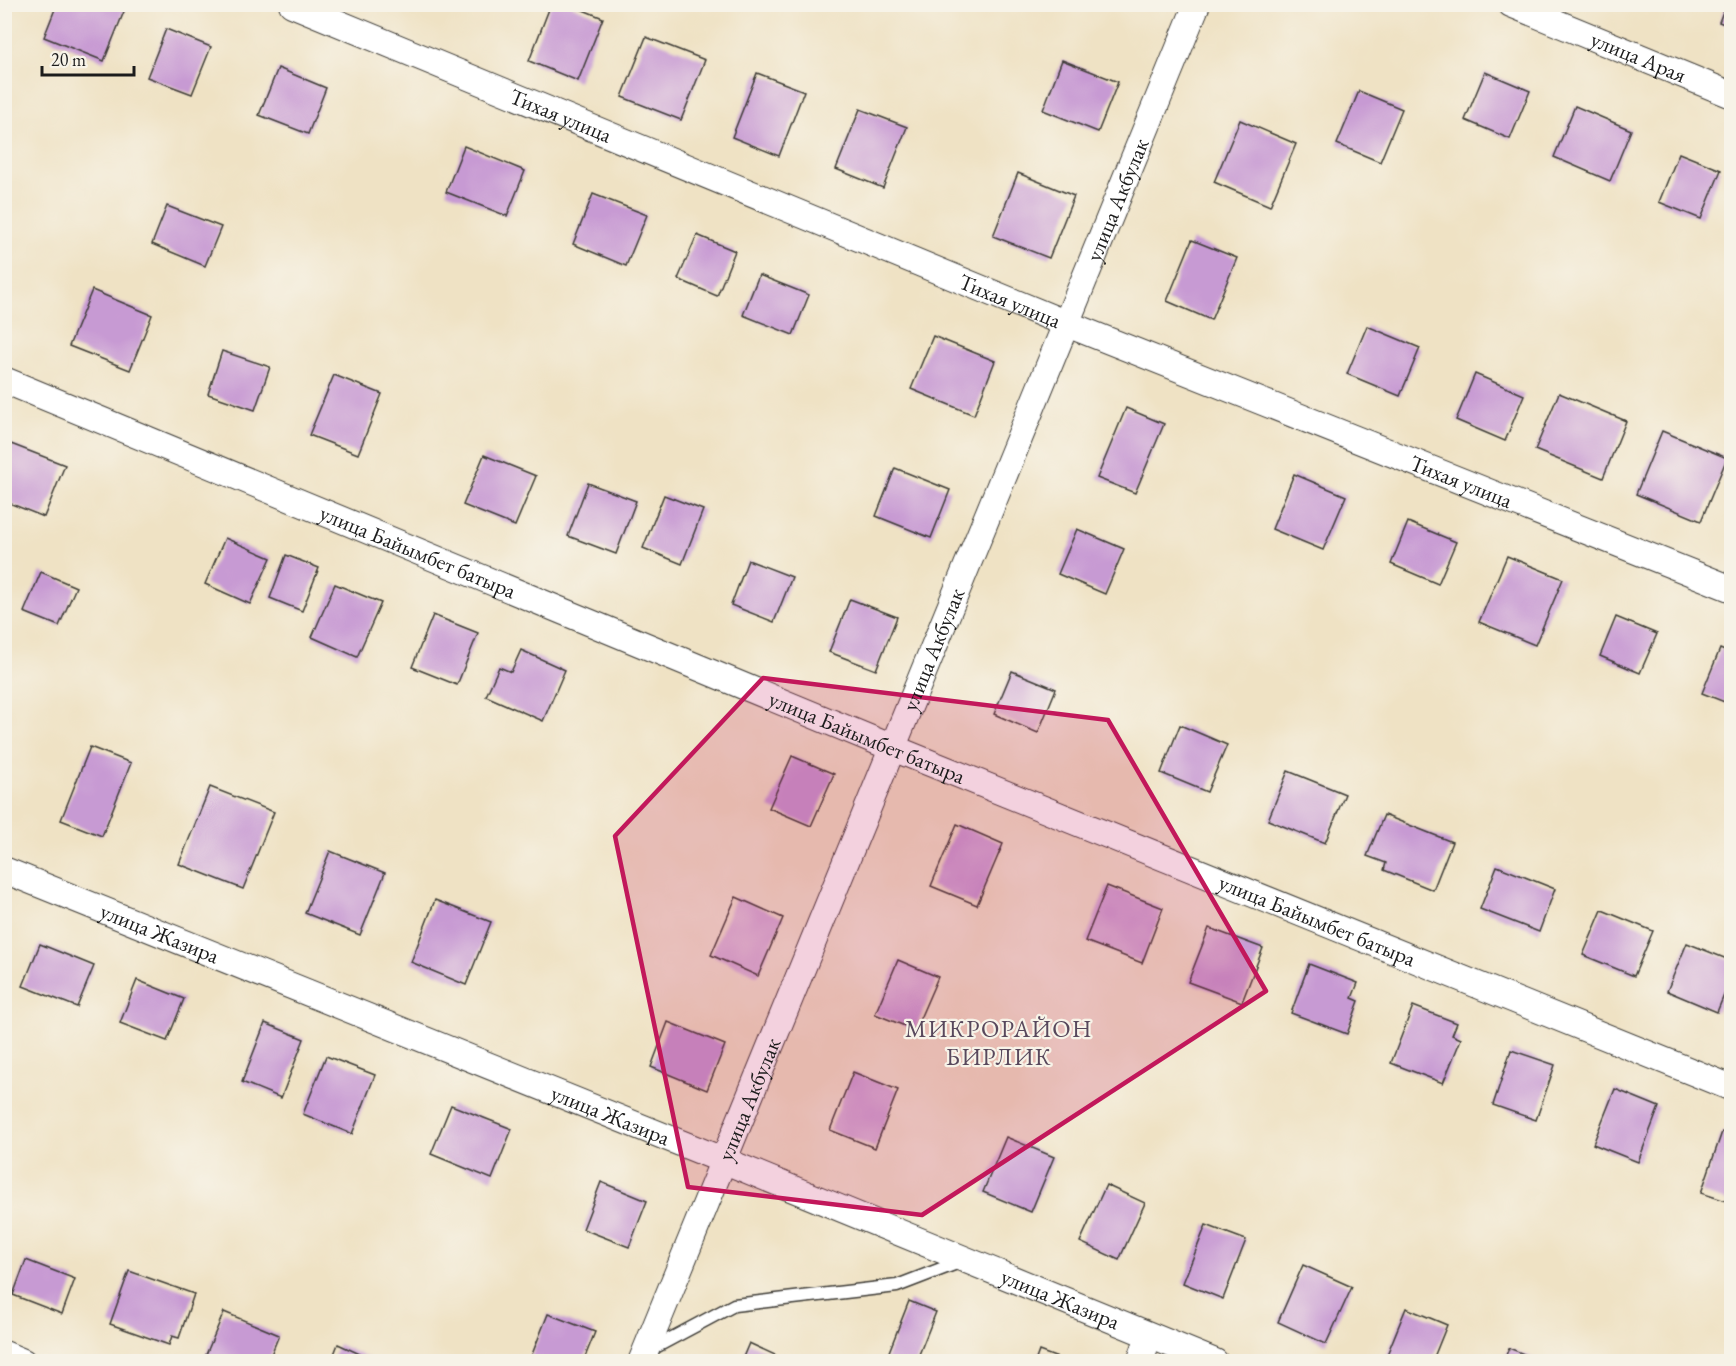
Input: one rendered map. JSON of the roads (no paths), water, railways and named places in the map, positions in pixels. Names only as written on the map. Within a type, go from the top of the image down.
[{"type":"street","name":"Тихая улица","points":[[291,4],[1067,324],[1731,589]]},
{"type":"street","name":"улица Акбулак","points":[[643,1357],[1197,4]]},
{"type":"street","name":"улица Арая","points":[[1511,4],[1731,95]]},
{"type":"street","name":"улица Байымбет батыра","points":[[4,380],[894,748],[1731,1088]]},
{"type":"street","name":"улица Жазира","points":[[4,870],[1215,1362]]},
{"type":"street","points":[[1140,1362],[1149,1336]]},
{"type":"street","points":[[4,1354],[23,1362]]},
{"type":"lane","points":[[643,1357],[734,1305],[897,1286],[966,1260]]},
{"type":"district","name":"МИКРОРАЙОН БИРЛИК","points":[[999,1043]]}]
